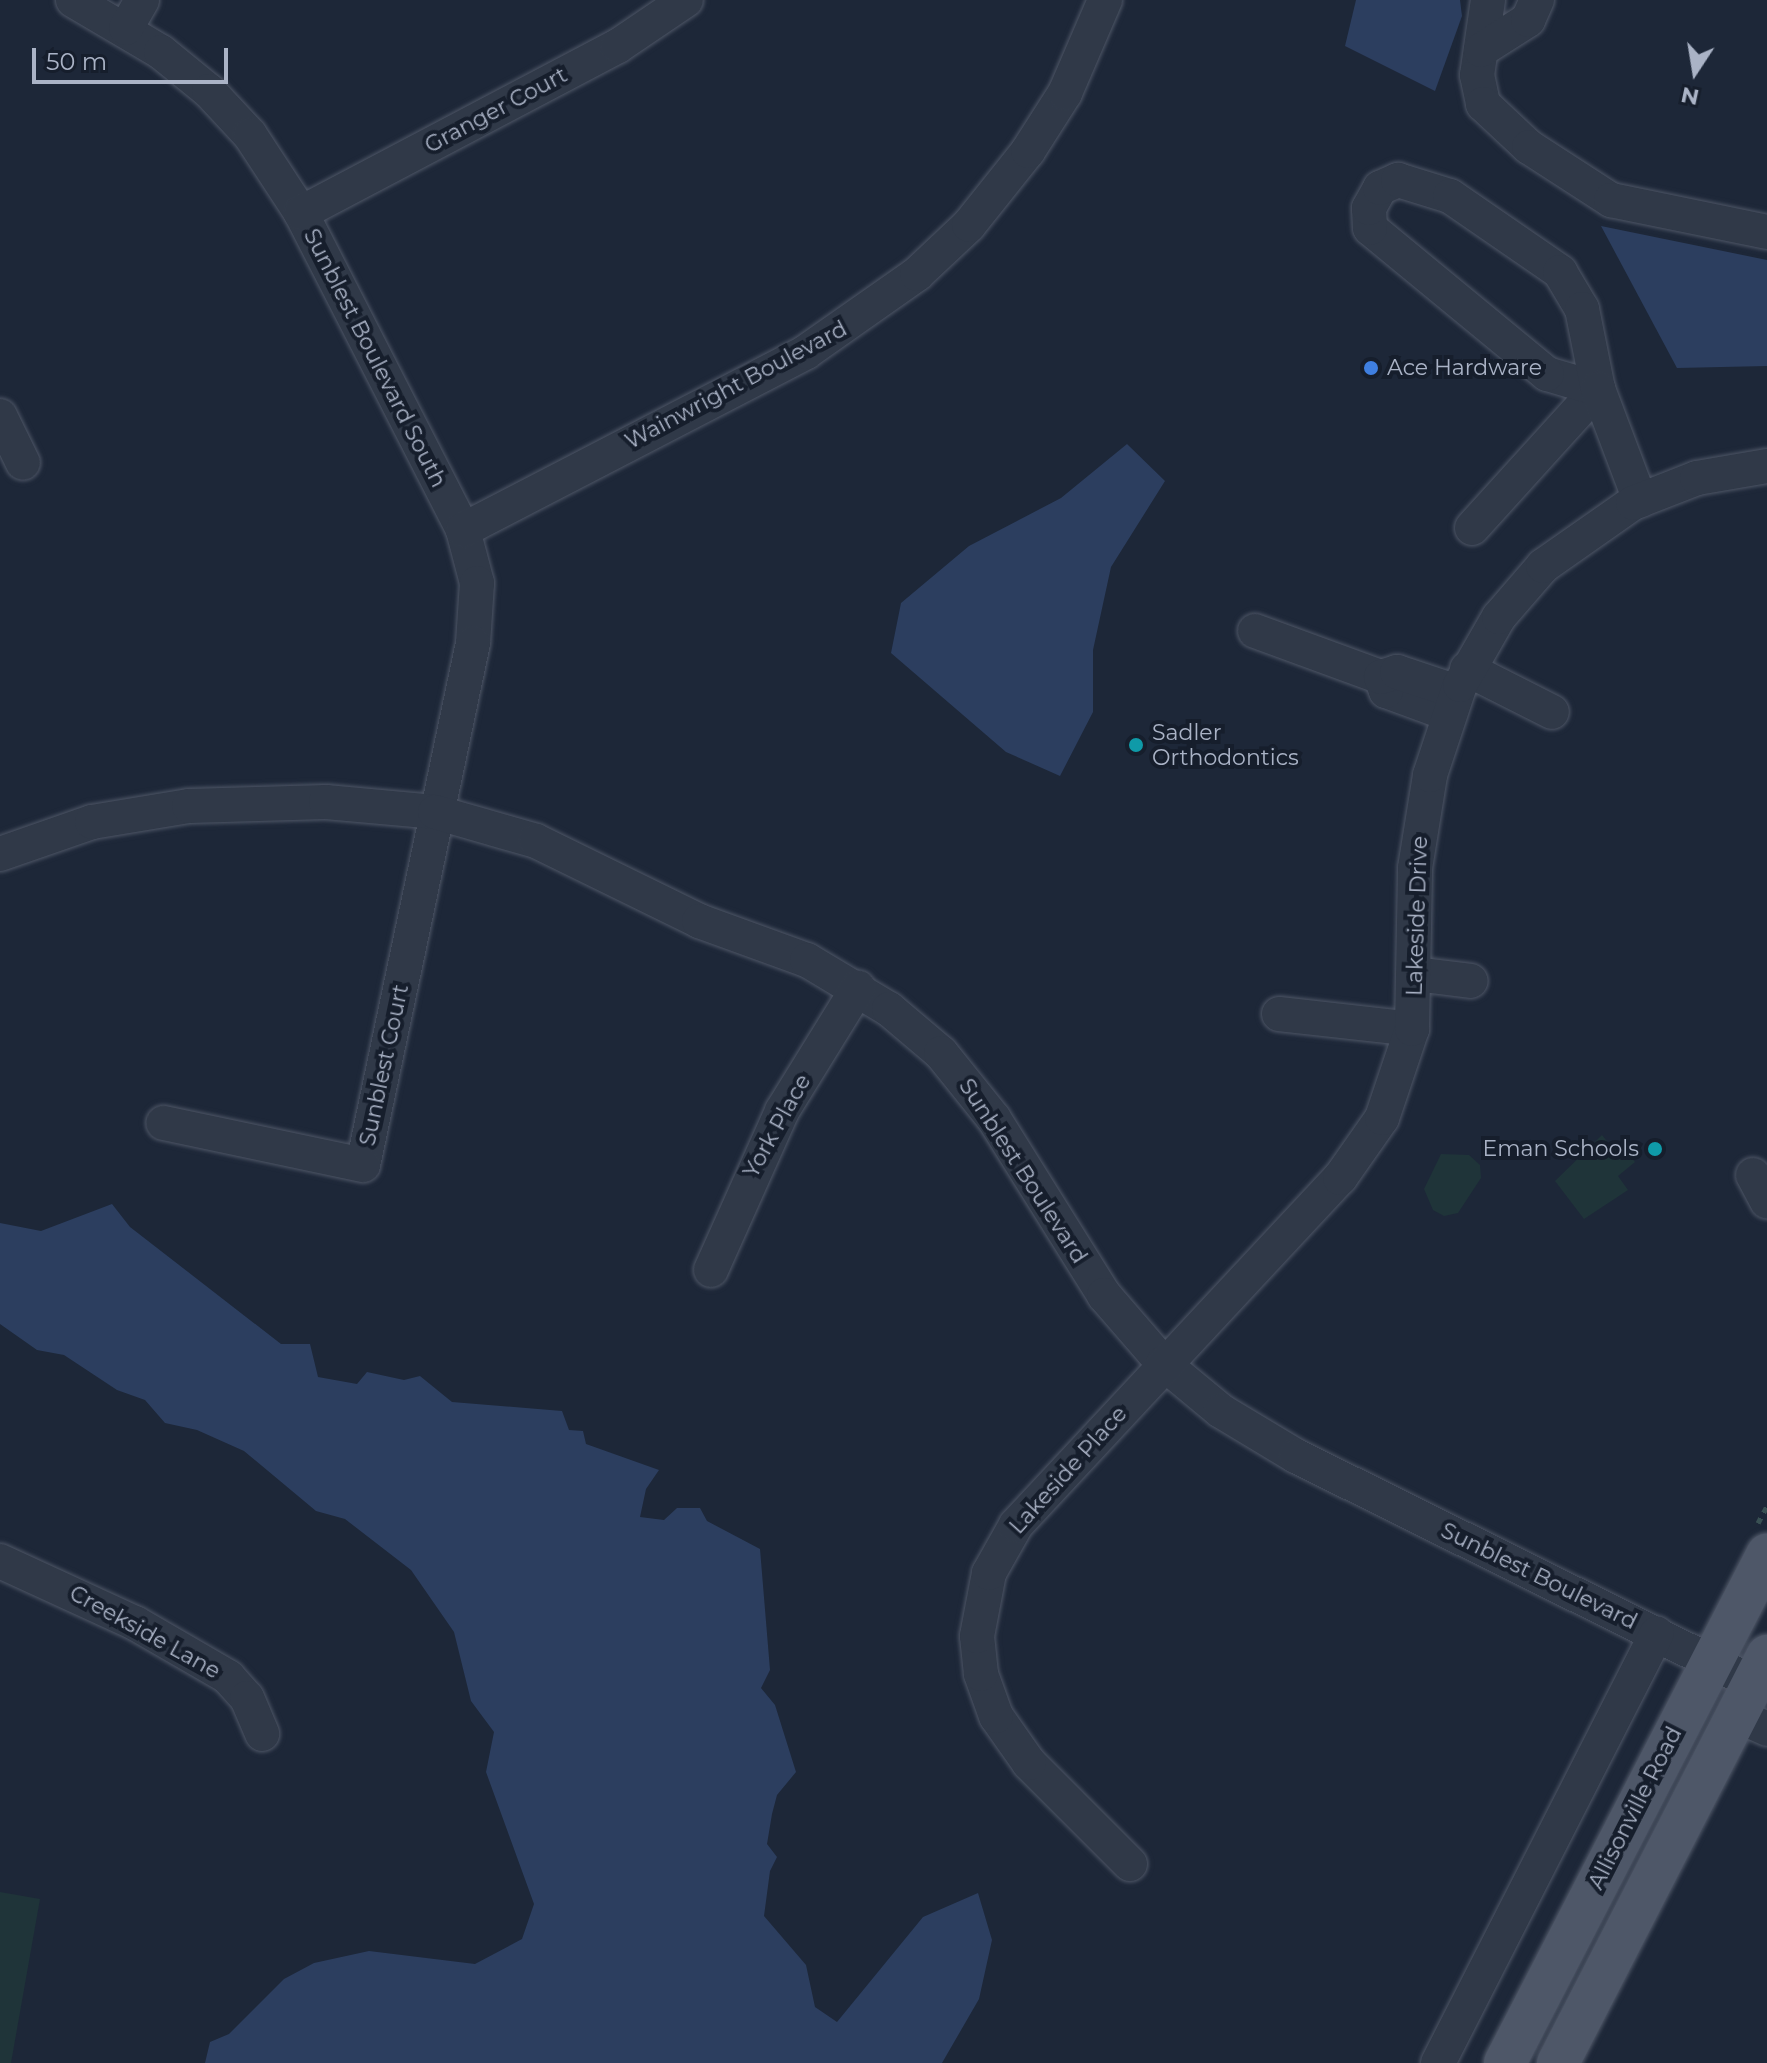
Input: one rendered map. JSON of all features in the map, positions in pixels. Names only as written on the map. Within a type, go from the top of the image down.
[{"type":"main road","name":"Allisonville Road","points":[[1505,2063],[1767,1555]]},
{"type":"main road","name":"Allisonville Road","points":[[1558,2063],[1759,1684]]},
{"type":"street","name":"Sunblest Boulevard South","points":[[73,0],[134,14],[250,135],[301,213],[463,530],[477,583],[477,614],[435,812]]},
{"type":"street","name":"Granger Court","points":[[301,213],[618,46],[686,0]]},
{"type":"street","name":"Wainwright Boulevard","points":[[463,530],[806,352],[917,274],[969,225],[1028,151],[1065,93],[1105,0]]},
{"type":"street","points":[[1488,0],[1477,75],[1483,104],[1529,147],[1611,200],[1767,232]]},
{"type":"street","points":[[1481,50],[1528,20],[1537,0]]},
{"type":"street","points":[[1598,389],[1547,374],[1370,228],[1369,208],[1380,188],[1398,180],[1450,196],[1560,272],[1582,309],[1598,389],[1640,500]]},
{"type":"street","points":[[1472,528],[1598,389]]},
{"type":"street","points":[[0,416],[23,463]]},
{"type":"street","name":"Lakeside Drive","points":[[1163,1363],[1340,1178],[1369,1140],[1396,1087],[1412,1029],[1420,828],[1458,692],[1499,617],[1543,566],[1581,535],[1640,500],[1697,478],[1767,466]]},
{"type":"street","points":[[1255,631],[1381,677],[1397,672],[1458,692],[1552,712]]},
{"type":"street","name":"Sunblest Boulevard","points":[[0,854],[92,822],[189,806],[326,802],[435,812],[536,841],[688,916],[807,960],[858,988],[921,1034],[958,1072],[994,1119],[1075,1254],[1163,1363],[1221,1411],[1296,1456],[1759,1684]]},
{"type":"street","name":"Sunblest Court","points":[[163,1123],[363,1165],[435,812]]},
{"type":"street","points":[[1415,974],[1471,981]]},
{"type":"street","name":"York Place","points":[[711,1270],[782,1111],[858,988]]},
{"type":"street","points":[[1279,1014],[1412,1029]]},
{"type":"street","name":"Lakeside Place","points":[[1130,1864],[1008,1736],[981,1674],[977,1620],[989,1573],[1016,1525],[1163,1363]]},
{"type":"street","name":"Creekside Lane","points":[[0,1561],[135,1623],[228,1677],[247,1698],[262,1734]]},
{"type":"street","points":[[1438,2063],[1657,1634]]},
{"type":"green space","points":[[1602,1135],[1614,1150],[1621,1144],[1635,1162],[1618,1176],[1628,1190],[1584,1219],[1555,1181]]},
{"type":"green space","points":[[1441,1154],[1469,1155],[1480,1165],[1481,1178],[1458,1213],[1444,1216],[1433,1210],[1424,1189]]},
{"type":"green space","points":[[0,1892],[40,1899],[11,2063],[0,2063]]},
{"type":"water","points":[[1356,0],[1460,0],[1462,16],[1435,91],[1345,46]]},
{"type":"water","points":[[1601,226],[1767,260],[1767,366],[1677,368]]},
{"type":"water","points":[[1127,444],[1165,481],[1111,567],[1093,650],[1093,712],[1060,776],[1006,752],[891,653],[901,603],[969,546],[1061,498]]},
{"type":"water","points":[[112,1204],[130,1227],[281,1344],[310,1344],[318,1377],[357,1384],[367,1372],[404,1380],[420,1376],[452,1402],[562,1411],[569,1430],[583,1431],[586,1444],[659,1470],[646,1489],[640,1517],[664,1520],[677,1508],[700,1508],[707,1521],[760,1549],[770,1670],[761,1688],[775,1705],[796,1772],[777,1795],[772,1814],[767,1844],[777,1857],[770,1871],[764,1916],[806,1965],[815,2007],[837,2022],[923,1917],[978,1893],[992,1940],[979,1999],[942,2063],[205,2063],[210,2042],[229,2034],[284,1979],[314,1963],[369,1951],[475,1964],[522,1939],[534,1904],[486,1772],[494,1732],[471,1701],[454,1632],[411,1570],[345,1519],[316,1511],[244,1451],[197,1430],[165,1423],[145,1400],[117,1390],[64,1355],[37,1350],[0,1324],[0,1223],[41,1231]]},
{"type":"place","name":"Ace Hardware","points":[[1371,368]]},
{"type":"place","name":"Sadler Orthodontics","points":[[1136,745]]},
{"type":"place","name":"Eman Schools","points":[[1655,1149]]}]
